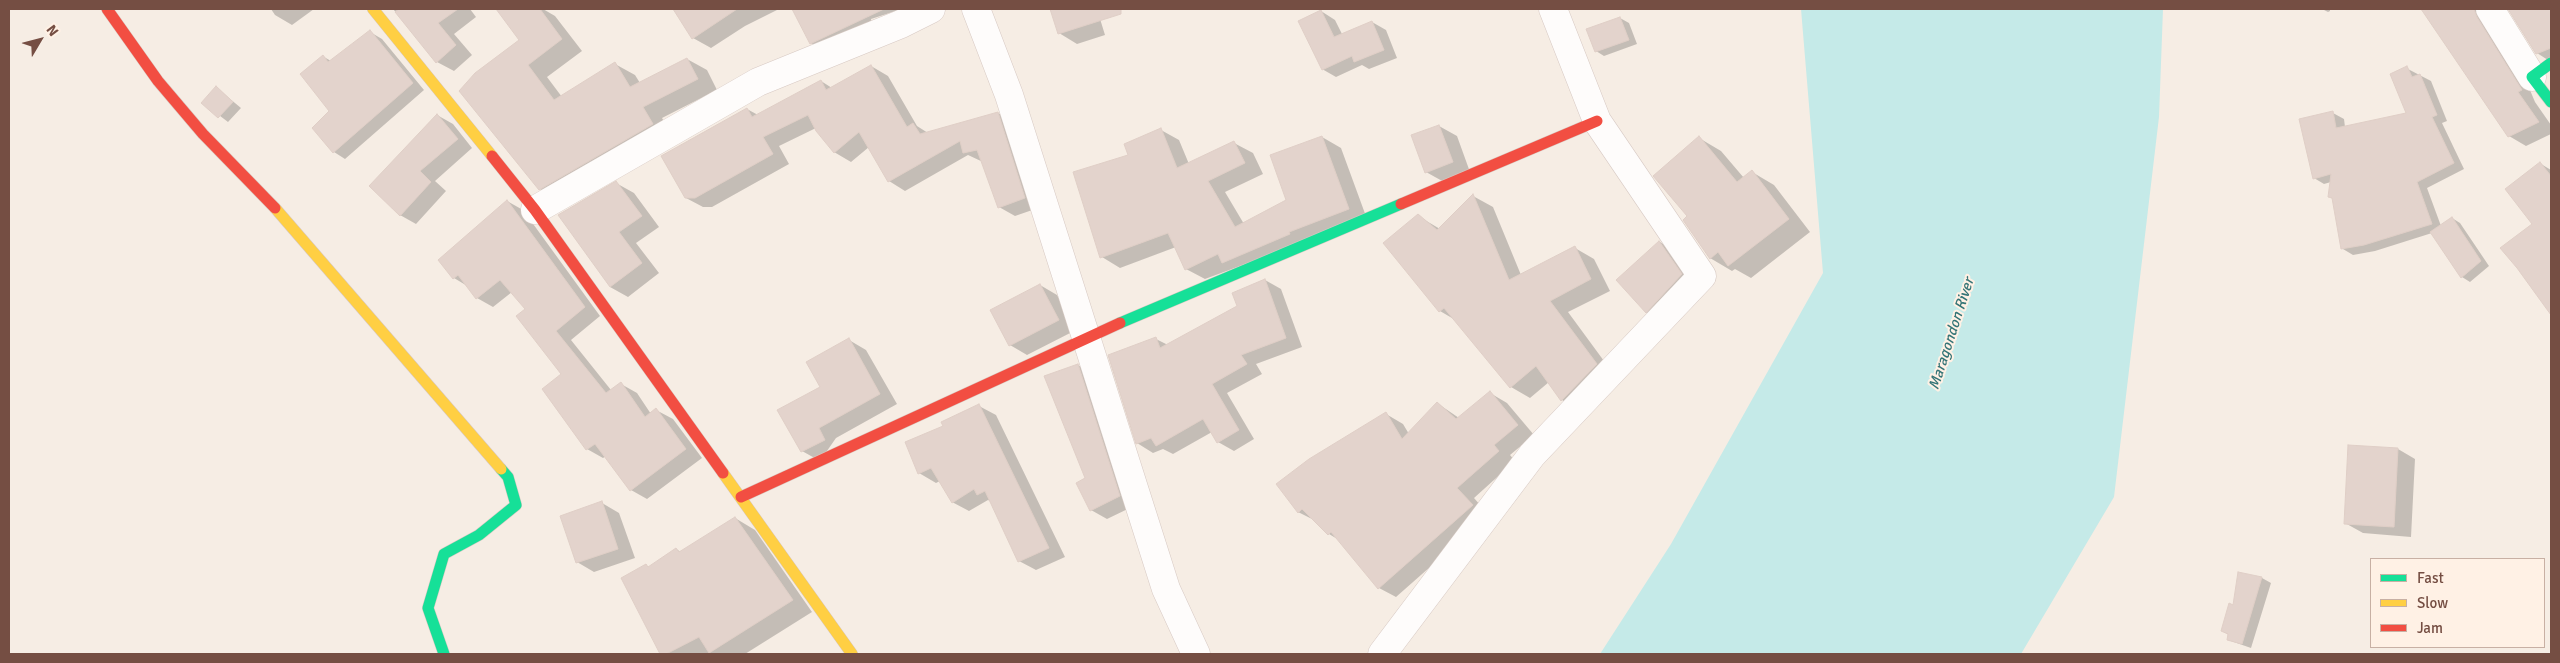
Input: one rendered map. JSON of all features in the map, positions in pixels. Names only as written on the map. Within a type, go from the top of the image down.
[{"type":"street","points":[[107,9],[158,81],[203,134],[255,185],[508,477],[516,505],[479,535],[444,554],[428,608],[444,654]]},
{"type":"street","points":[[373,9],[535,210],[852,654]]},
{"type":"street","points":[[535,210],[758,82],[900,24],[931,9]]},
{"type":"street","points":[[976,9],[1009,95],[1166,589],[1196,654]]},
{"type":"street","points":[[1382,654],[1532,454],[1702,276],[1597,121],[1553,9]]},
{"type":"street","points":[[2490,9],[2542,70],[2551,102]]},
{"type":"street","points":[[741,497],[1085,338],[1597,121]]},
{"type":"water","name":"Maragondon River","points":[[1801,9],[2163,9],[2159,117],[2114,497],[2021,654],[1600,654],[1671,544],[1823,273]]},
{"type":"building","points":[[399,9],[458,9],[438,23],[456,45],[436,63],[395,12]]},
{"type":"building","points":[[496,9],[540,9],[562,39],[528,65],[554,100],[615,62],[630,87],[687,58],[698,79],[643,107],[653,124],[539,190],[459,91],[475,73],[519,40]]},
{"type":"building","points":[[673,9],[737,9],[692,39]]},
{"type":"building","points":[[792,9],[884,9],[810,44]]},
{"type":"building","points":[[1050,9],[1121,9],[1121,14],[1058,34]]},
{"type":"building","points":[[2421,9],[2474,9],[2522,90],[2518,92],[2539,122],[2508,137]]},
{"type":"building","points":[[2508,9],[2551,9],[2551,48],[2536,54]]},
{"type":"building","points":[[1321,10],[1334,37],[1372,21],[1384,50],[1354,62],[1352,56],[1322,70],[1298,21]]},
{"type":"building","points":[[1620,17],[1629,40],[1595,52],[1586,29]]},
{"type":"building","points":[[370,30],[413,83],[333,153],[312,128],[329,111],[300,74],[323,55],[328,62]]},
{"type":"building","points":[[871,65],[907,127],[913,123],[920,134],[998,112],[1025,198],[998,208],[977,150],[963,153],[960,141],[888,182],[859,132],[834,153],[816,131],[808,115],[763,137],[773,154],[695,198],[685,198],[661,156],[747,108],[752,117],[821,80],[826,90]]},
{"type":"building","points":[[2407,66],[2412,77],[2420,74],[2437,115],[2432,117],[2454,163],[2417,182],[2432,224],[2364,245],[2341,249],[2332,198],[2328,197],[2331,174],[2313,179],[2299,119],[2333,111],[2336,128],[2406,113],[2390,74]]},
{"type":"building","points":[[216,86],[233,102],[218,118],[201,103]]},
{"type":"building","points":[[437,114],[458,139],[420,171],[431,182],[400,216],[369,186]]},
{"type":"building","points":[[1439,125],[1453,162],[1425,173],[1411,135]]},
{"type":"building","points":[[1161,128],[1177,168],[1234,141],[1245,163],[1208,181],[1235,227],[1286,200],[1270,155],[1322,136],[1349,209],[1289,232],[1290,234],[1222,263],[1218,254],[1185,270],[1168,233],[1100,258],[1073,172],[1128,155],[1124,144]]},
{"type":"building","points":[[1699,136],[1737,182],[1752,170],[1789,219],[1728,266],[1718,252],[1710,259],[1683,220],[1687,216],[1653,176]]},
{"type":"building","points":[[2540,162],[2551,176],[2551,315],[2500,248],[2532,224],[2505,189]]},
{"type":"building","points":[[616,181],[642,216],[619,232],[642,263],[610,287],[558,215]]},
{"type":"building","points":[[1473,194],[1509,280],[1575,246],[1591,279],[1550,301],[1597,364],[1561,401],[1536,366],[1510,388],[1444,308],[1439,312],[1383,243],[1418,214],[1437,230]]},
{"type":"building","points":[[507,200],[585,307],[556,331],[606,393],[621,382],[645,417],[656,408],[686,449],[630,491],[595,444],[586,450],[542,389],[561,374],[516,316],[525,309],[500,280],[476,299],[458,275],[453,279],[438,260]]},
{"type":"building","points":[[2452,217],[2481,261],[2461,278],[2430,232]]},
{"type":"building","points":[[1659,241],[1682,274],[1646,313],[1616,280]]},
{"type":"building","points":[[1265,279],[1286,338],[1241,355],[1247,364],[1212,384],[1239,430],[1217,443],[1203,419],[1156,446],[1151,438],[1136,444],[1108,355],[1156,337],[1160,348],[1237,306],[1232,293]]},
{"type":"building","points":[[1040,284],[1059,320],[1009,346],[990,310]]},
{"type":"building","points":[[849,338],[880,394],[819,428],[825,440],[801,452],[777,410],[820,387],[806,362]]},
{"type":"building","points":[[1078,364],[1120,496],[1090,511],[1076,483],[1085,478],[1044,376]]},
{"type":"building","points":[[1490,391],[1518,425],[1494,445],[1499,451],[1457,488],[1473,505],[1378,589],[1331,532],[1328,535],[1302,509],[1298,513],[1276,484],[1309,459],[1386,412],[1402,439],[1437,402],[1456,419]]},
{"type":"building","points":[[979,404],[1049,548],[1018,562],[985,491],[977,495],[974,489],[952,503],[931,468],[918,474],[905,442],[943,426],[941,422]]},
{"type":"building","points":[[2348,445],[2398,448],[2394,527],[2344,524]]},
{"type":"building","points":[[602,501],[618,549],[576,563],[560,516]]},
{"type":"building","points":[[735,517],[793,600],[709,653],[699,637],[666,654],[660,654],[621,578],[646,564],[648,567],[676,548],[679,552]]},
{"type":"building","points":[[2238,572],[2262,577],[2242,644],[2227,640],[2228,634],[2221,631],[2229,603],[2233,605]]},
{"type":"traffic: fast","points":[[2551,63],[2532,77],[2551,102]]},
{"type":"traffic: fast","points":[[1120,323],[1401,204]]},
{"type":"traffic: fast","points":[[444,654],[428,608],[444,554],[479,535],[516,505],[508,477],[501,469]]},
{"type":"traffic: slow","points":[[373,9],[492,156]]},
{"type":"traffic: slow","points":[[275,208],[501,469]]},
{"type":"traffic: slow","points":[[723,473],[852,654]]},
{"type":"traffic: jam","points":[[107,9],[158,81],[203,134],[275,208]]},
{"type":"traffic: jam","points":[[1401,204],[1597,121]]},
{"type":"traffic: jam","points":[[492,156],[535,210],[723,473]]},
{"type":"traffic: jam","points":[[741,497],[1120,323]]}]
